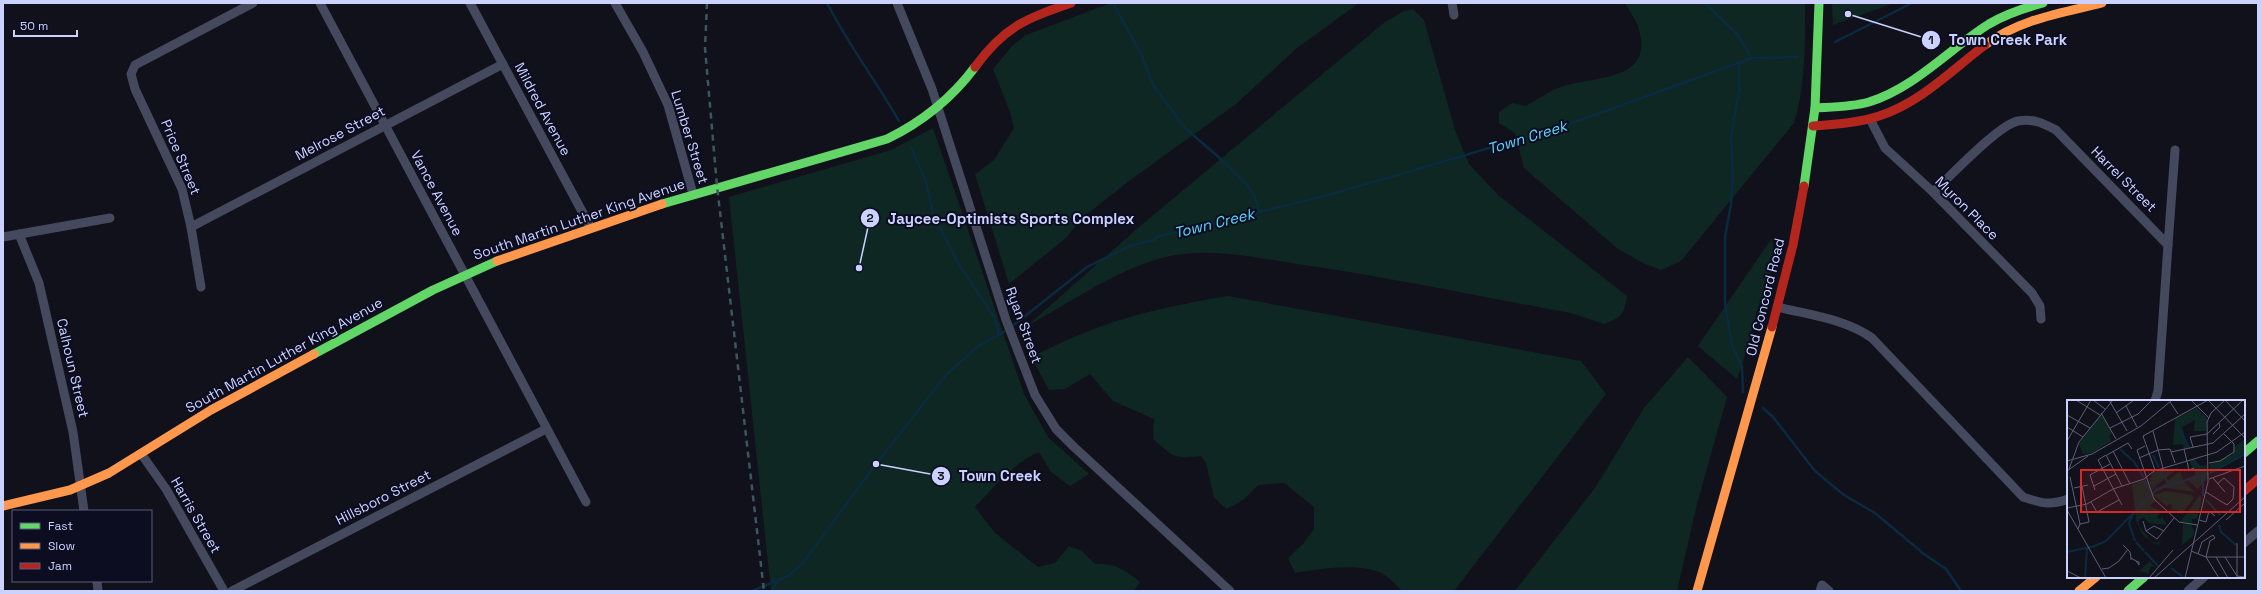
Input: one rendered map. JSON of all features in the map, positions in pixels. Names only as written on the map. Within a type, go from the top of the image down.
[{"type":"main road","name":"South Martin Luther King Avenue","points":[[3,506],[53,495],[80,487],[110,473],[142,455],[211,410],[464,275],[529,249],[693,194],[881,142],[908,128],[937,106],[963,81],[1004,34],[1027,19],[1059,5],[1071,3]]},
{"type":"main road","name":"Old Concord Road","points":[[1697,591],[1778,307],[1802,201],[1816,108],[1819,3]]},
{"type":"main road","points":[[1816,108],[1839,109],[1873,102],[1893,93],[1989,24],[2007,14],[2043,3]]},
{"type":"main road","points":[[1813,126],[1870,119],[1896,110],[1916,98],[2004,33],[2028,22],[2102,3]]},
{"type":"main road","points":[[1870,119],[1871,111],[1902,96],[1931,67]]},
{"type":"main road","points":[[2245,452],[2258,441]]},
{"type":"main road","points":[[2245,491],[2258,480]]},
{"type":"main road","points":[[2079,591],[2095,578]]},
{"type":"main road","points":[[2128,591],[2143,578]]},
{"type":"street","name":"Price Street","points":[[201,287],[191,226],[182,189],[135,89],[131,74],[135,66],[253,3]]},
{"type":"street","name":"Vance Avenue","points":[[320,3],[586,502]]},
{"type":"street","name":"Mildred Avenue","points":[[470,3],[591,228]]},
{"type":"street","name":"Lumber Street","points":[[615,3],[643,52],[668,105],[693,194]]},
{"type":"street","name":"Ryan Street","points":[[896,3],[926,73],[1006,320],[1035,395],[1056,429],[1230,591]]},
{"type":"street","points":[[1452,3],[1454,14]]},
{"type":"street","name":"Melrose Street","points":[[191,226],[503,64]]},
{"type":"street","name":"Myron Place","points":[[1870,119],[1884,148],[1933,192],[2032,293],[2040,306],[2041,319]]},
{"type":"street","name":"Harrel Street","points":[[1933,192],[2000,130],[2016,121],[2030,119],[2043,123],[2056,130],[2168,245]]},
{"type":"street","points":[[2155,400],[2158,391],[2176,150]]},
{"type":"street","points":[[3,237],[110,218]]},
{"type":"street","name":"Calhoun Street","points":[[19,234],[39,283],[73,432],[84,510]]},
{"type":"street","points":[[1778,307],[1834,321],[1862,331],[1872,338],[2023,497],[2040,502],[2055,504],[2067,499]]},
{"type":"street","name":"Hillsboro Street","points":[[232,591],[546,429]]},
{"type":"street","name":"Harris Street","points":[[142,455],[166,489],[224,591]]},
{"type":"street","points":[[2245,542],[2258,531]]},
{"type":"street","points":[[2188,591],[2203,578]]},
{"type":"street","points":[[1820,591],[1822,585],[1829,591]]},
{"type":"green space","points":[[1111,3],[1359,3],[1297,48],[1236,104],[1129,181],[1081,219],[1066,238],[1009,284],[975,174],[994,160],[1014,128],[1010,112],[993,69],[1012,46],[1026,35]]},
{"type":"green space","points":[[1625,3],[1805,3],[1803,79],[1794,123],[1681,261],[1661,270],[1645,264],[1618,249],[1524,168],[1515,133],[1499,123],[1499,112],[1512,103],[1526,106],[1559,88],[1618,74],[1629,68],[1637,60],[1641,49],[1639,29]]},
{"type":"green space","points":[[1832,3],[1894,3],[1833,25]]},
{"type":"green space","points":[[1413,9],[1424,20],[1455,130],[1469,164],[1498,195],[1627,296],[1625,307],[1618,317],[1604,324],[1571,313],[1371,276],[1249,256],[1195,253],[1158,259],[1124,272],[1027,326],[1139,227],[1385,22],[1404,11]]},
{"type":"green space","points":[[933,128],[1024,394],[1048,437],[1089,474],[1070,486],[1051,472],[1039,452],[1012,469],[975,507],[995,533],[1038,567],[1055,563],[1069,546],[1082,551],[1095,564],[1114,566],[1129,574],[1140,582],[1134,591],[771,591],[729,197],[891,150]]},
{"type":"green space","points":[[1772,238],[1772,266],[1737,379],[1698,346]]},
{"type":"green space","points":[[1228,296],[1581,361],[1606,394],[1454,591],[1402,591],[1386,576],[1377,571],[1354,567],[1329,568],[1295,573],[1288,558],[1303,544],[1314,529],[1314,507],[1284,483],[1258,485],[1244,499],[1227,509],[1214,498],[1206,463],[1201,456],[1179,457],[1165,450],[1153,439],[1154,419],[1113,401],[1090,374],[1065,389],[1049,390],[1031,357],[1077,336],[1119,320],[1173,306]]},
{"type":"green space","points":[[1688,357],[1727,397],[1697,504],[1677,591],[1515,591],[1595,488],[1644,408]]},
{"type":"waterway","points":[[827,3],[899,121]]},
{"type":"waterway","points":[[1113,3],[1141,54],[1153,85],[1185,128],[1222,160],[1248,186],[1255,197],[1259,212]]},
{"type":"waterway","points":[[1705,3],[1737,34],[1752,58]]},
{"type":"waterway","name":"Town Creek","points":[[1835,42],[1912,3]]},
{"type":"waterway","name":"Town Creek","points":[[1011,327],[1087,267],[1130,246],[1154,240],[1156,237],[1329,195],[1561,127],[1752,58],[1798,57]]},
{"type":"waterway","points":[[1739,63],[1739,91],[1731,137],[1733,177],[1731,204],[1725,237],[1725,304],[1732,345],[1742,367],[1743,392]]},
{"type":"waterway","points":[[911,147],[926,182],[933,214],[958,263],[993,315],[997,324],[999,335]]},
{"type":"waterway","name":"Town Creek","points":[[752,591],[788,576],[803,563],[876,464],[946,375],[977,347],[1007,330]]},
{"type":"waterway","points":[[1763,408],[1773,417],[1815,471],[1844,495],[1875,513],[1924,554],[1946,569],[1961,591]]},
{"type":"waterway","points":[[772,591],[777,581]]},
{"type":"railway","points":[[707,3],[705,48],[717,186],[764,591]]},
{"type":"traffic: fast","points":[[1804,186],[1815,108],[1819,3]]},
{"type":"traffic: fast","points":[[1815,108],[1856,105],[1869,102],[1886,95],[1902,87],[1932,67],[1989,24],[2002,17],[2043,3]]},
{"type":"traffic: fast","points":[[662,204],[887,139],[912,125],[936,108],[956,89],[975,67]]},
{"type":"traffic: fast","points":[[314,354],[433,290],[497,261]]},
{"type":"traffic: fast","points":[[2245,452],[2258,441]]},
{"type":"traffic: fast","points":[[2128,591],[2143,578]]},
{"type":"traffic: slow","points":[[1985,45],[1998,36],[2027,23],[2041,18],[2102,3]]},
{"type":"traffic: slow","points":[[497,261],[662,204]]},
{"type":"traffic: slow","points":[[1697,591],[1772,327]]},
{"type":"traffic: slow","points":[[3,506],[70,490],[109,473],[211,410],[314,354]]},
{"type":"traffic: slow","points":[[2079,591],[2095,578]]},
{"type":"traffic: jam","points":[[975,67],[996,42],[1006,33],[1028,20],[1071,3]]},
{"type":"traffic: jam","points":[[1813,126],[1863,120],[1894,110],[1908,103],[1935,85],[1985,45]]},
{"type":"traffic: jam","points":[[1772,327],[1793,245],[1804,186]]},
{"type":"traffic: jam","points":[[2245,490],[2258,479]]},
{"type":"place","name":"Town Creek Park","points":[[1848,14]]},
{"type":"place","name":"Jaycee-Optimists Sports Complex","points":[[859,268]]},
{"type":"place","name":"Town Creek","points":[[876,464]]}]
